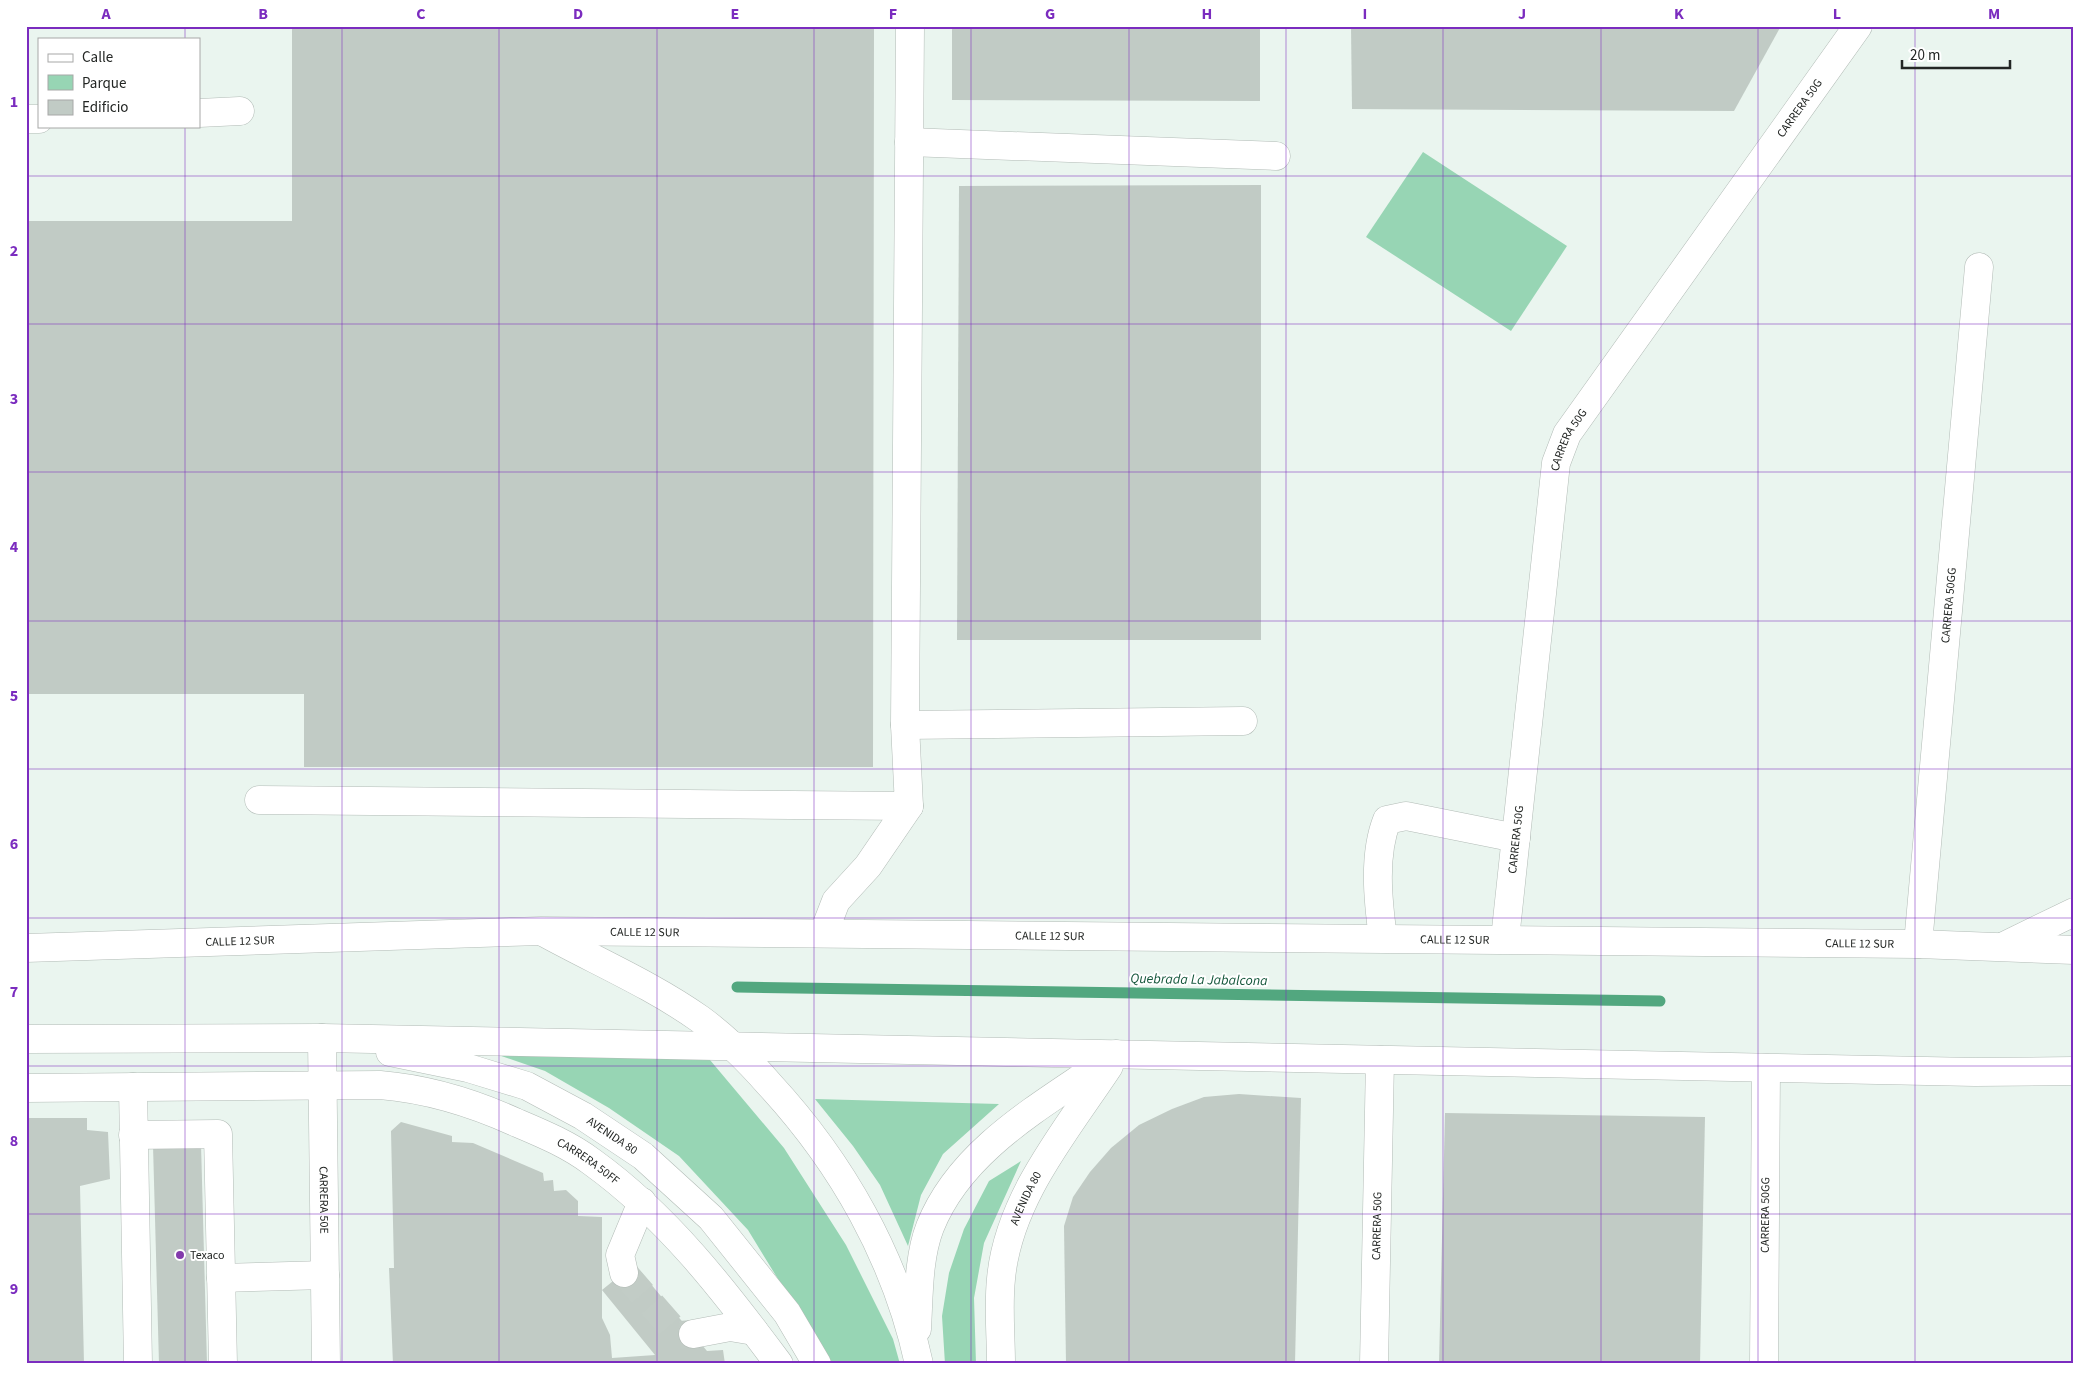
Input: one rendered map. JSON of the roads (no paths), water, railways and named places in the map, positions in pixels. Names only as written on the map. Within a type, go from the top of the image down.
[{"type":"main road","points":[[824,932],[836,901],[868,866],[909,806],[904,725],[910,26]]},
{"type":"main road","name":"CARRERA 50G","points":[[1505,940],[1556,463],[1566,434],[1858,26]]},
{"type":"main road","points":[[200,113],[240,112]]},
{"type":"main road","points":[[909,142],[1276,156]]},
{"type":"main road","name":"CARRERA 50GG","points":[[1918,944],[1979,267]]},
{"type":"main road","points":[[904,725],[1243,721]]},
{"type":"main road","points":[[259,800],[909,806]]},
{"type":"main road","points":[[1383,938],[1379,908],[1380,837],[1387,820],[1406,816],[1516,838]]},
{"type":"main road","points":[[2004,946],[2074,912]]},
{"type":"main road","points":[[541,931],[666,998],[700,1019],[734,1046],[801,1118],[841,1175],[888,1262],[918,1356]]},
{"type":"main road","name":"CALLE 12 SUR","points":[[26,948],[541,931],[824,932],[1918,944],[2074,950]]},
{"type":"main road","points":[[26,1039],[322,1038],[1975,1072],[2074,1071]]},
{"type":"main road","name":"CARRERA 50E","points":[[322,1038],[326,1364]]},
{"type":"main road","name":"AVENIDA 80","points":[[322,1038],[468,1068],[527,1086],[583,1116],[643,1156],[711,1218],[787,1313],[816,1364]]},
{"type":"main road","points":[[918,1356],[921,1268],[930,1228],[953,1185],[988,1146],[1116,1054]]},
{"type":"main road","name":"AVENIDA 80","points":[[1001,1364],[1001,1280],[1008,1241],[1023,1204],[1045,1162],[1116,1054]]},
{"type":"main road","name":"CARRERA 50G","points":[[1374,1364],[1380,1060]]},
{"type":"main road","name":"CARRERA 50GG","points":[[1764,1364],[1766,1068]]},
{"type":"main road","name":"CARRERA 50FF","points":[[323,1086],[380,1085],[415,1088],[458,1099],[554,1139],[591,1161],[642,1202],[685,1245],[779,1364]]},
{"type":"main road","points":[[26,1088],[323,1086]]},
{"type":"main road","points":[[133,1087],[138,1364]]},
{"type":"main road","points":[[133,1135],[218,1134],[223,1364]]},
{"type":"main road","points":[[624,1273],[620,1255],[642,1202]]},
{"type":"main road","points":[[221,1278],[325,1275]]},
{"type":"main road","points":[[694,1334],[730,1328],[754,1331]]},
{"type":"waterway","name":"Quebrada La Jabalcona","points":[[737,987],[1660,1001]]},
{"type":"tunnel","points":[[624,1273],[678,1335],[693,1334]]},
{"type":"place","name":"Texaco","points":[[180,1255]]}]
